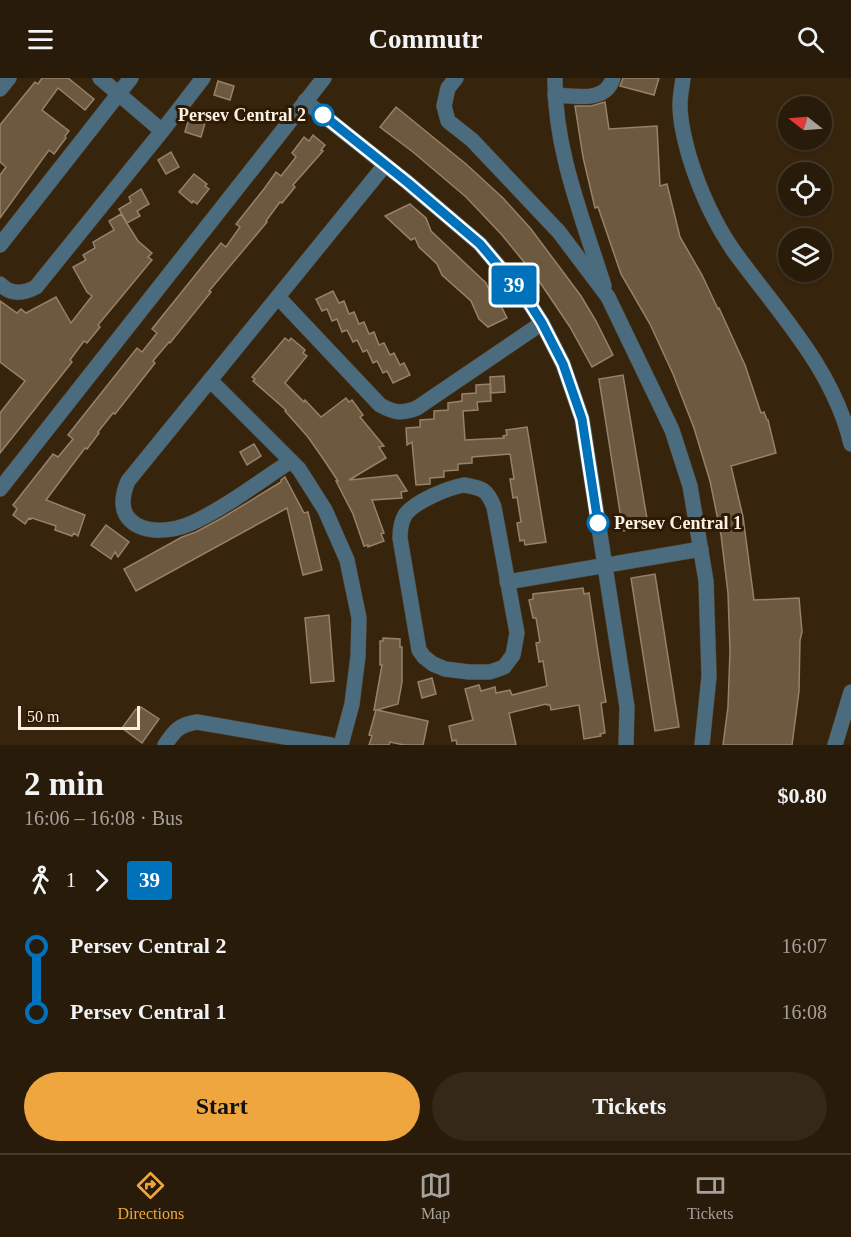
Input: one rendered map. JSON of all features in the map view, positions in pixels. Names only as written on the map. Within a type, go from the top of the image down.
[{"type":"street","points":[[0,89],[9,78]]},
{"type":"street","points":[[100,78],[162,131]]},
{"type":"street","points":[[0,245],[131,78]]},
{"type":"street","points":[[0,284],[15,293],[36,288],[203,78]]},
{"type":"street","points":[[0,489],[324,78]]},
{"type":"street","points":[[456,78],[448,88],[444,106],[448,121],[472,140],[559,232],[608,297]]},
{"type":"street","points":[[555,78],[560,134],[571,179],[608,297],[672,430],[690,486],[706,581],[710,676],[702,745]]},
{"type":"street","points":[[555,95],[599,95],[606,92],[613,78]]},
{"type":"street","points":[[683,78],[680,105],[684,140],[695,177],[712,216],[732,249],[784,315],[823,372],[847,427],[851,444]]},
{"type":"street","points":[[305,101],[480,244],[528,301],[563,364],[582,419],[627,707],[626,745]]},
{"type":"street","points":[[291,461],[190,524],[158,530],[142,528],[131,522],[126,515],[122,501],[128,481],[385,165]]},
{"type":"street","points":[[278,297],[380,405],[393,412],[403,413],[417,408],[542,323]]},
{"type":"street","points":[[210,380],[299,469],[325,510],[347,560],[359,618],[358,656],[352,704],[341,745]]},
{"type":"street","points":[[465,485],[480,487],[490,496],[494,507],[507,582],[518,633],[513,655],[504,667],[490,672],[469,672],[445,669],[433,664],[418,650],[408,595],[400,538],[402,521],[406,513],[450,488],[465,485]]},
{"type":"street","points":[[507,582],[701,549]]},
{"type":"street","points":[[835,745],[851,692]]},
{"type":"street","points":[[165,745],[182,724],[197,722],[331,745]]},
{"type":"building","points":[[42,78],[68,78],[94,99],[85,110],[58,88],[42,110],[69,131],[66,138],[54,154],[49,150],[0,218],[0,175],[6,167],[0,162],[0,125],[35,82],[38,84]]},
{"type":"building","points":[[623,78],[659,78],[654,95],[620,86]]},
{"type":"building","points":[[218,81],[234,86],[230,100],[214,95]]},
{"type":"building","points":[[605,102],[609,129],[657,126],[660,186],[667,184],[680,237],[719,308],[745,365],[761,413],[764,412],[768,420],[776,453],[731,466],[743,517],[754,600],[799,598],[802,632],[799,691],[792,745],[723,745],[728,707],[730,651],[728,593],[721,535],[710,481],[694,428],[650,324],[621,274],[598,207],[595,208],[583,157],[575,106],[591,106]]},
{"type":"building","points":[[396,107],[466,164],[503,198],[531,229],[581,296],[613,355],[592,367],[570,327],[537,278],[502,235],[466,197],[380,127]]},
{"type":"building","points":[[189,118],[205,123],[201,137],[185,132]]},
{"type":"building","points":[[313,135],[325,145],[321,150],[323,151],[293,185],[295,187],[282,203],[280,202],[267,222],[153,361],[155,363],[115,414],[113,413],[87,449],[85,448],[46,500],[85,515],[78,536],[74,533],[72,536],[55,530],[56,526],[32,518],[29,518],[25,524],[13,515],[17,509],[13,505],[53,454],[58,457],[73,439],[68,435],[137,348],[142,352],[157,333],[152,329],[221,243],[226,247],[240,227],[236,224],[276,172],[281,176],[296,157],[292,153],[304,137],[309,141]]},
{"type":"building","points":[[171,152],[179,167],[166,174],[158,160]]},
{"type":"building","points":[[194,174],[207,184],[205,186],[209,189],[197,204],[193,201],[192,203],[179,192]]},
{"type":"building","points":[[141,189],[149,204],[137,211],[140,216],[127,223],[119,209],[131,202],[129,197]]},
{"type":"building","points":[[410,204],[426,218],[431,231],[486,283],[507,318],[488,327],[479,319],[471,301],[442,275],[437,264],[419,247],[415,238],[411,240],[385,216]]},
{"type":"building","points":[[121,214],[138,241],[152,253],[148,257],[152,260],[98,325],[100,327],[87,343],[84,341],[70,360],[72,362],[0,453],[0,413],[25,381],[0,362],[0,301],[17,313],[21,309],[26,313],[56,297],[71,323],[92,296],[87,292],[73,267],[86,260],[83,255],[95,248],[93,242],[114,230],[109,221]]},
{"type":"building","points":[[333,291],[339,303],[344,301],[349,314],[354,312],[359,324],[364,322],[369,334],[374,332],[379,345],[384,343],[390,355],[394,353],[400,365],[404,363],[410,375],[393,383],[387,371],[383,373],[377,361],[373,363],[367,350],[363,352],[357,340],[353,342],[347,330],[342,332],[337,319],[332,321],[327,309],[322,311],[316,299]]},
{"type":"building","points":[[285,338],[289,341],[291,338],[305,350],[303,353],[307,356],[285,383],[321,417],[346,398],[349,402],[352,400],[363,415],[360,417],[384,446],[379,447],[386,458],[349,480],[397,475],[407,491],[401,492],[402,498],[372,500],[384,533],[381,534],[384,541],[368,547],[368,545],[364,546],[353,514],[336,481],[338,481],[324,460],[286,410],[253,381],[255,379],[252,377]]},
{"type":"building","points":[[623,375],[647,527],[623,531],[599,379]]},
{"type":"building","points":[[504,376],[505,392],[491,393],[490,377]]},
{"type":"building","points":[[490,384],[491,401],[477,402],[478,410],[463,411],[465,440],[504,438],[503,436],[507,435],[506,430],[527,427],[546,542],[525,545],[524,540],[520,541],[517,523],[521,522],[517,497],[513,498],[510,479],[514,479],[510,454],[472,457],[472,463],[458,464],[458,470],[444,471],[444,477],[430,478],[430,484],[416,485],[412,442],[407,445],[406,428],[420,427],[420,420],[434,419],[434,411],[448,410],[448,403],[462,401],[462,394],[476,393],[476,385]]},
{"type":"building","points":[[254,444],[261,456],[247,465],[240,452]]},
{"type":"building","points":[[285,477],[304,513],[308,512],[322,570],[303,575],[287,508],[136,591],[124,569],[222,518],[281,482]]},
{"type":"building","points":[[106,525],[129,542],[118,557],[115,552],[111,559],[91,545]]},
{"type":"building","points":[[655,574],[679,727],[655,731],[631,578]]},
{"type":"building","points":[[583,588],[584,594],[589,593],[606,702],[601,703],[605,733],[584,739],[579,705],[551,710],[550,705],[546,704],[509,713],[516,745],[457,745],[456,740],[452,741],[449,726],[473,720],[465,689],[479,685],[481,691],[495,687],[496,693],[510,690],[512,695],[547,686],[543,661],[539,662],[536,643],[540,642],[536,618],[533,618],[529,600],[533,599],[533,594]]},
{"type":"building","points":[[329,615],[334,681],[311,683],[305,618]]},
{"type":"building","points":[[383,638],[400,639],[402,682],[398,704],[377,710],[428,721],[423,745],[390,742],[389,745],[369,745],[382,665],[380,665],[380,641],[383,641]]},
{"type":"building","points":[[432,678],[436,694],[422,698],[418,682]]},
{"type":"building","points":[[141,707],[159,719],[142,743],[122,728],[136,709],[139,711]]},
{"type":"bus line","name":"39","points":[[323,115],[480,244],[528,301],[563,364],[582,419],[598,523]]},
{"type":"place","name":"Persev Central 2","points":[[323,115]]},
{"type":"place","name":"Persev Central 1","points":[[598,523]]}]
